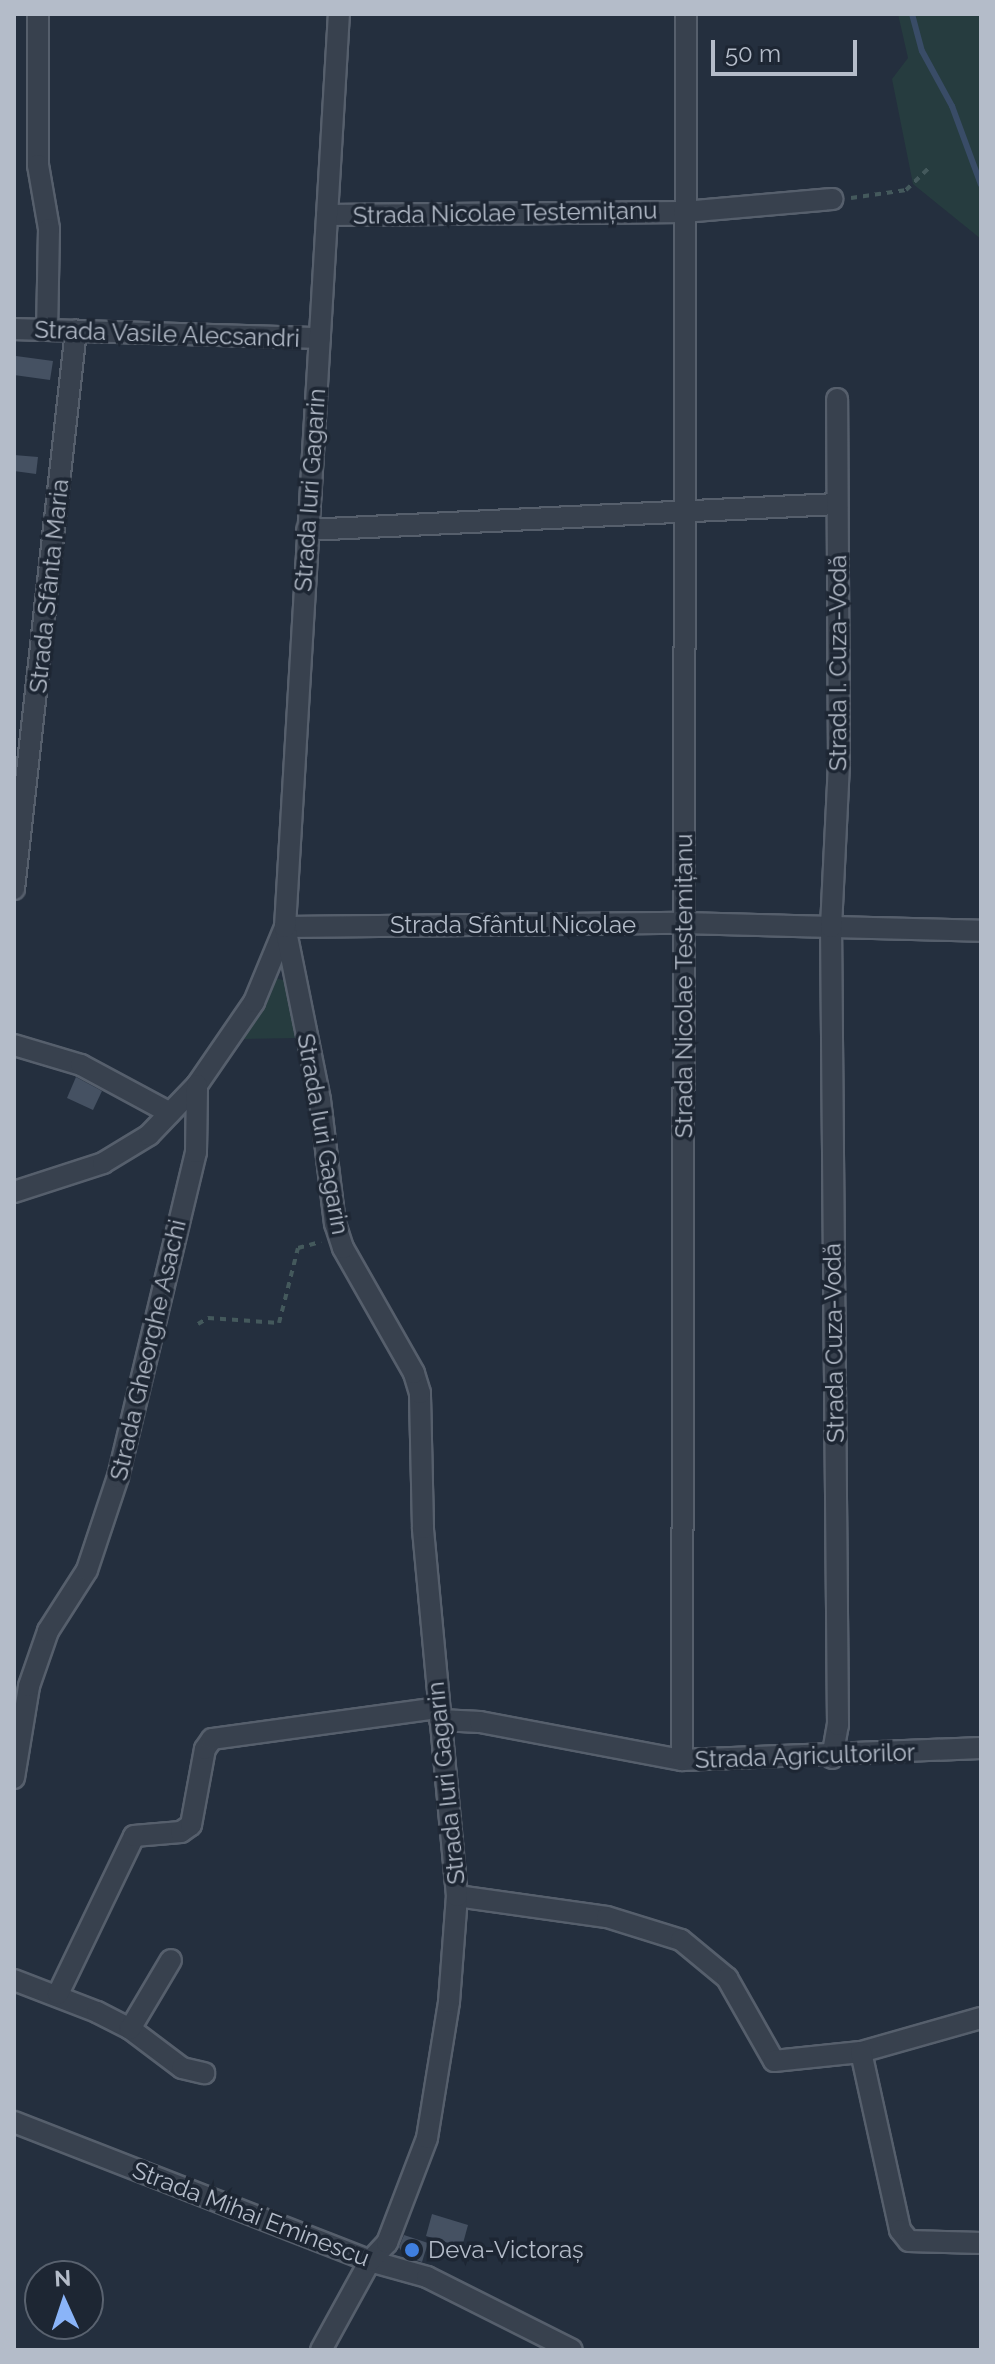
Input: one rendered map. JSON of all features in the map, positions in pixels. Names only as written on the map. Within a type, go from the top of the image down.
[{"type":"street","points":[[38,14],[38,165],[49,229],[47,330]]},
{"type":"street","name":"Strada Iuri Gagarin","points":[[321,2350],[370,2261],[387,2243],[427,2138],[449,2002],[457,1896],[457,1847],[439,1714],[423,1528],[420,1393],[414,1373],[340,1239],[320,1100],[285,927],[339,14]]},
{"type":"street","name":"Strada Nicolae Testemițanu","points":[[682,1760],[683,923],[688,508],[684,212],[686,14]]},
{"type":"street","name":"Strada Nicolae Testemițanu","points":[[327,215],[684,212],[832,199]]},
{"type":"street","name":"Strada Vasile Alecsandri","points":[[14,329],[320,338]]},
{"type":"street","name":"Strada Sfânta Maria","points":[[14,889],[76,330]]},
{"type":"street","name":"Strada I. Cuza-Vodă","points":[[831,927],[839,762],[837,399]]},
{"type":"street","points":[[307,530],[688,508],[837,504]]},
{"type":"street","name":"Strada Sfântul Nicolae","points":[[285,927],[683,923],[981,931]]},
{"type":"street","points":[[14,1192],[103,1163],[149,1135],[197,1085],[254,1002],[285,927]]},
{"type":"street","name":"Strada Cuza-Vodă","points":[[831,927],[838,1725],[832,1758]]},
{"type":"street","points":[[14,1045],[81,1065],[170,1113]]},
{"type":"street","name":"Strada Gheorghe Asachi","points":[[14,1778],[29,1686],[48,1631],[87,1570],[118,1477],[196,1152],[197,1085]]},
{"type":"street","name":"Strada Agricultorilor","points":[[58,1994],[134,1836],[181,1832],[191,1825],[205,1749],[212,1739],[439,1714],[682,1760],[832,1758],[981,1748]]},
{"type":"street","points":[[457,1896],[645,1926],[707,1957],[727,1978],[774,2061],[861,2052],[981,2018]]},
{"type":"street","points":[[130,2029],[171,1960]]},
{"type":"street","points":[[14,1980],[58,1994],[130,2029],[182,2068],[204,2073]]},
{"type":"street","points":[[861,2052],[900,2230],[909,2241],[981,2243]]},
{"type":"street","name":"Strada Mihai Eminescu","points":[[14,2122],[370,2261],[427,2277],[572,2350]]},
{"type":"path","points":[[832,199],[906,190],[931,166]]},
{"type":"path","points":[[198,1324],[208,1318],[279,1323],[298,1248],[340,1239]]},
{"type":"green space","points":[[898,14],[981,14],[981,239],[913,184],[892,79],[908,58]]},
{"type":"green space","points":[[275,978],[287,981],[297,1038],[242,1039]]},
{"type":"building","points":[[16,356],[53,361],[50,380],[14,375]]},
{"type":"building","points":[[14,455],[38,457],[36,474],[14,471]]},
{"type":"building","points":[[76,1077],[102,1091],[93,1110],[67,1098]]},
{"type":"building","points":[[432,2214],[468,2225],[462,2247],[426,2236]]},
{"type":"building","points":[[404,2235],[428,2243],[422,2262],[404,2256],[399,2247]]},
{"type":"waterway","points":[[912,14],[922,51],[952,106],[981,185]]},
{"type":"place","name":"Deva-Victoraș","points":[[412,2250]]}]
